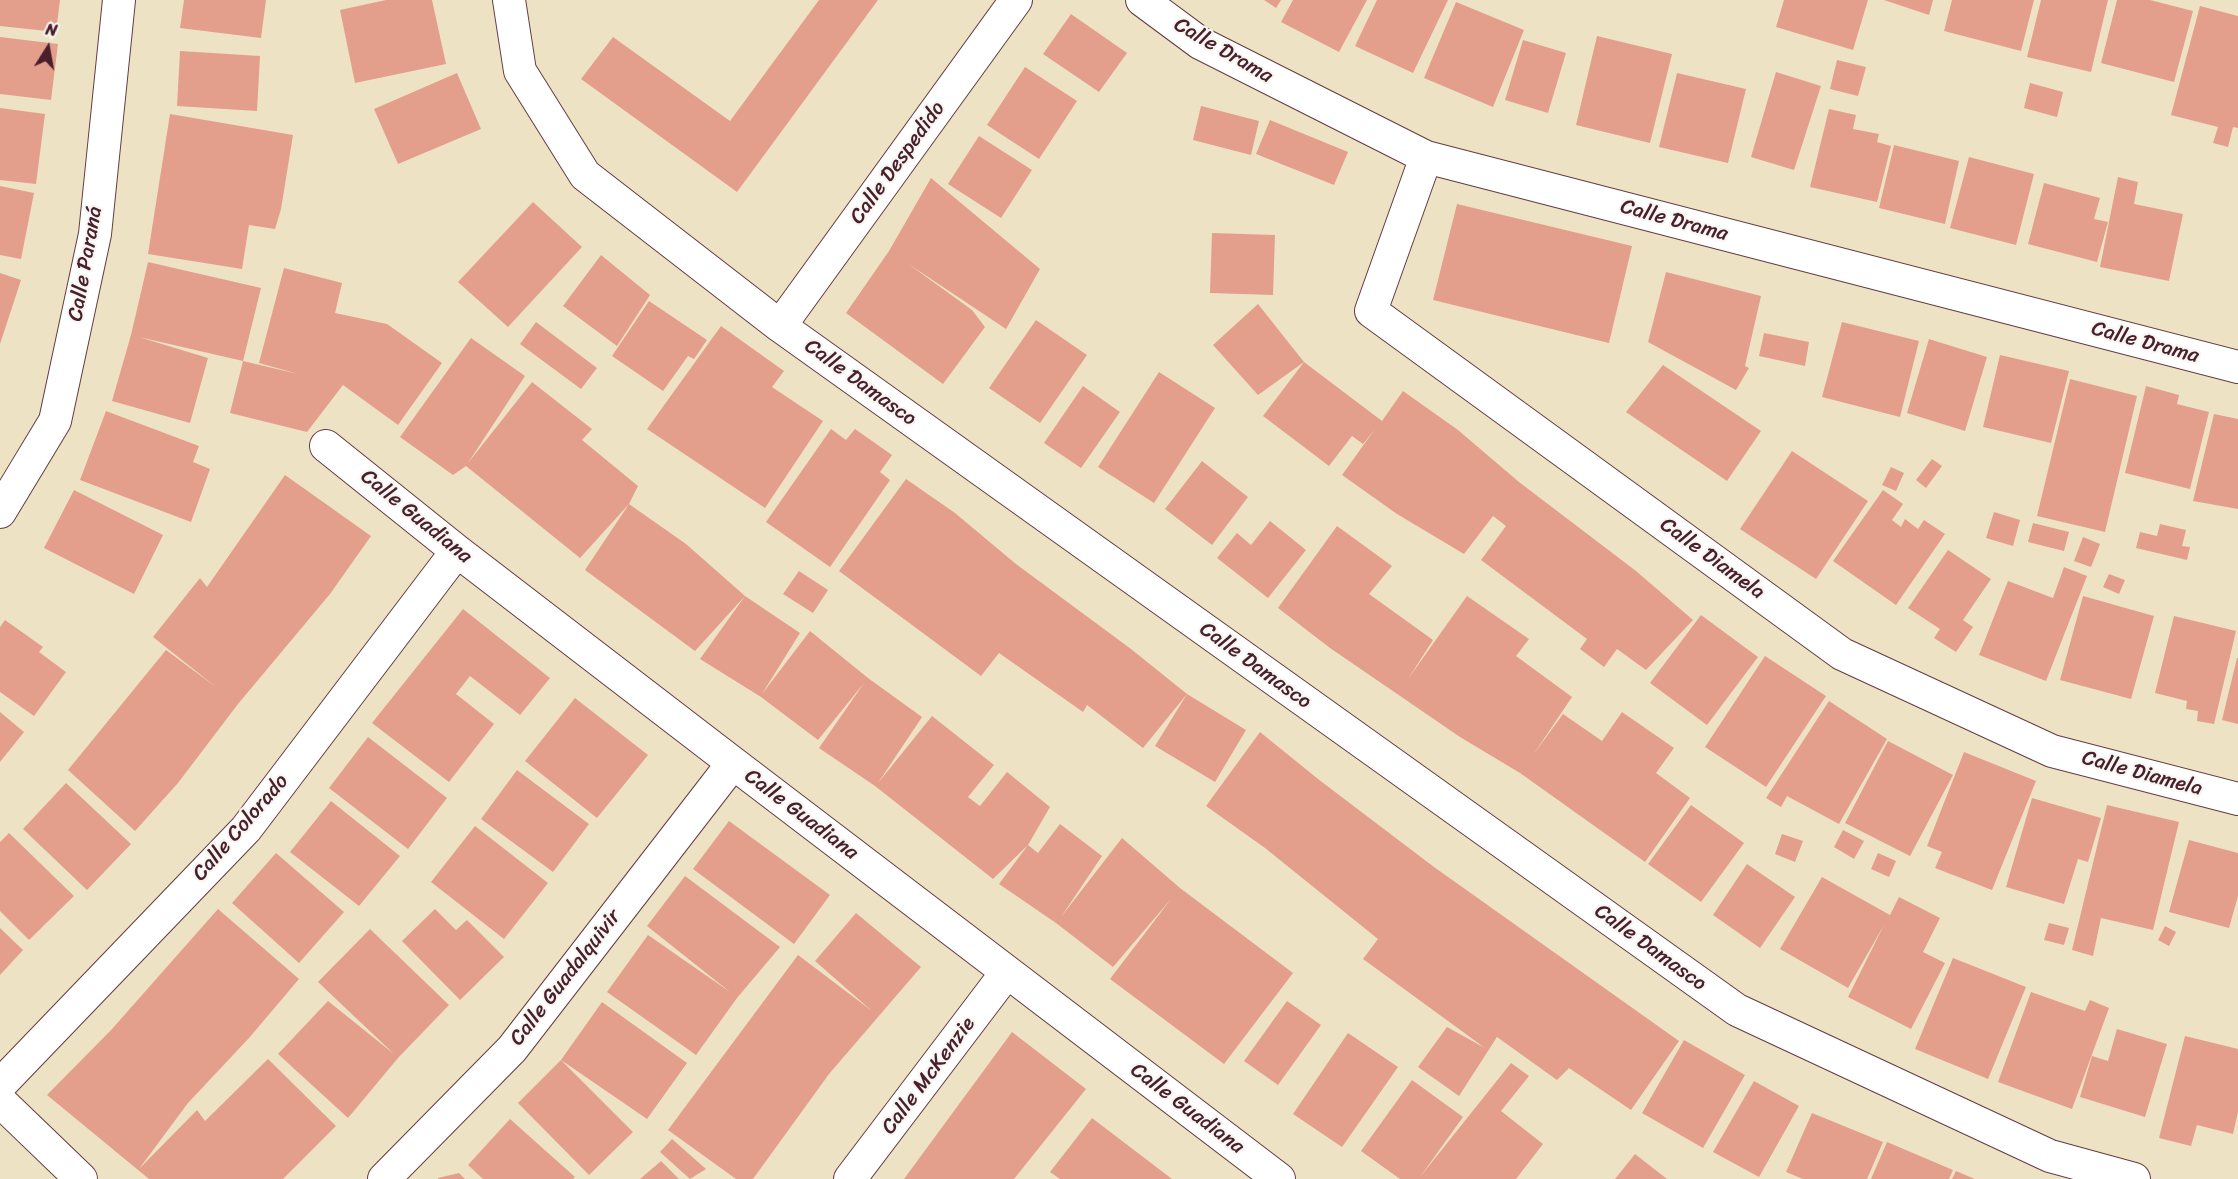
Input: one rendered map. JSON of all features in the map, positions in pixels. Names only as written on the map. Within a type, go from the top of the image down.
[{"type":"street","name":"Calle Paraná","points":[[0,512],[55,421],[95,234],[118,0]]},
{"type":"street","name":"Calle Damasco","points":[[509,0],[520,71],[585,175],[780,326],[1737,1010],[2050,1156],[2134,1179]]},
{"type":"street","name":"Calle Despedido","points":[[780,326],[1017,0]]},
{"type":"street","name":"Calle Drama","points":[[1142,0],[1200,43],[1426,157],[2238,367]]},
{"type":"street","name":"Calle Diamela","points":[[1426,157],[1371,311],[1842,654],[2052,751],[2238,800]]},
{"type":"street","name":"Calle Guadiana","points":[[326,446],[457,551],[1279,1179]]},
{"type":"street","name":"Calle Colorado","points":[[0,1085],[246,829],[457,551]]},
{"type":"street","name":"Calle Guadalquivir","points":[[384,1179],[512,1049],[733,763]]},
{"type":"street","name":"Calle McKenzie","points":[[850,1179],[1007,972]]},
{"type":"street","points":[[0,1101],[81,1179]]},
{"type":"building","points":[[0,0],[60,0],[56,32],[0,26]]},
{"type":"building","points":[[184,0],[266,0],[261,38],[180,28]]},
{"type":"building","points":[[386,0],[432,0],[446,64],[355,83],[340,10]]},
{"type":"building","points":[[819,0],[878,0],[737,192],[581,79],[613,37],[730,121]]},
{"type":"building","points":[[1264,0],[1281,0],[1276,8]]},
{"type":"building","points":[[1293,0],[1367,0],[1339,52],[1281,22]]},
{"type":"building","points":[[1377,0],[1448,0],[1413,73],[1355,46]]},
{"type":"building","points":[[1784,0],[1868,0],[1853,50],[1776,27]]},
{"type":"building","points":[[1884,0],[1933,0],[1929,15]]},
{"type":"building","points":[[1952,0],[2034,0],[2021,51],[1944,31]]},
{"type":"building","points":[[2041,0],[2108,0],[2091,72],[2027,57]]},
{"type":"building","points":[[2117,0],[2150,0],[2193,11],[2174,82],[2101,63]]},
{"type":"building","points":[[1456,2],[1524,30],[1493,107],[1424,78]]},
{"type":"building","points":[[2200,6],[2238,16],[2238,128],[2233,127],[2228,147],[2213,143],[2218,127],[2171,115]]},
{"type":"building","points":[[1071,14],[1127,53],[1099,92],[1043,54]]},
{"type":"building","points":[[1597,36],[1672,54],[1650,143],[1576,125]]},
{"type":"building","points":[[0,37],[58,44],[51,100],[0,94]]},
{"type":"building","points":[[1523,40],[1566,53],[1548,113],[1505,100]]},
{"type":"building","points":[[180,51],[260,56],[257,111],[177,106]]},
{"type":"building","points":[[1837,60],[1866,67],[1858,96],[1830,89]]},
{"type":"building","points":[[1025,67],[1077,101],[1039,159],[987,125]]},
{"type":"building","points":[[1776,72],[1821,86],[1794,170],[1751,157]]},
{"type":"building","points":[[457,73],[481,129],[398,164],[374,109]]},
{"type":"building","points":[[1677,73],[1746,89],[1728,163],[1659,147]]},
{"type":"building","points":[[2030,83],[2063,92],[2057,117],[2024,108]]},
{"type":"building","points":[[1201,106],[1259,121],[1251,155],[1193,140]]},
{"type":"building","points":[[0,108],[45,114],[36,184],[0,180]]},
{"type":"building","points":[[1829,109],[1856,115],[1853,129],[1879,134],[1877,142],[1891,146],[1877,202],[1810,187]]},
{"type":"building","points":[[170,114],[293,135],[281,209],[275,229],[249,225],[242,269],[148,254]]},
{"type":"building","points":[[1270,120],[1348,152],[1334,185],[1256,154]]},
{"type":"building","points":[[979,136],[1032,170],[1001,218],[948,184]]},
{"type":"building","points":[[1894,145],[1959,161],[1945,224],[1879,208]]},
{"type":"building","points":[[1969,157],[2034,174],[2016,245],[1950,228]]},
{"type":"building","points":[[2118,177],[2138,182],[2134,204],[2183,214],[2169,281],[2100,267]]},
{"type":"building","points":[[931,178],[1040,269],[1006,329],[907,263],[972,310],[985,327],[943,384],[846,313],[889,251]]},
{"type":"building","points":[[2044,183],[2100,198],[2094,219],[2108,222],[2097,262],[2028,244]]},
{"type":"building","points":[[0,186],[34,193],[21,259],[0,255]]},
{"type":"building","points":[[533,202],[582,247],[508,327],[458,282]]},
{"type":"building","points":[[1457,204],[1632,246],[1609,343],[1433,300]]},
{"type":"building","points":[[1212,233],[1275,235],[1273,295],[1210,293]]},
{"type":"building","points":[[601,255],[650,295],[617,346],[563,306]]},
{"type":"building","points":[[148,262],[261,288],[243,361],[139,337],[208,358],[190,423],[112,401],[131,335]]},
{"type":"building","points":[[284,268],[342,283],[335,313],[387,324],[442,363],[398,425],[343,385],[307,432],[230,413],[243,361],[298,374],[259,363]]},
{"type":"building","points":[[1666,272],[1761,296],[1745,366],[1749,368],[1736,390],[1648,342]]},
{"type":"building","points":[[0,273],[21,280],[0,344]]},
{"type":"building","points":[[649,301],[707,340],[694,359],[688,356],[663,391],[612,356]]},
{"type":"building","points":[[1258,304],[1304,362],[1258,395],[1213,345]]},
{"type":"building","points":[[1036,320],[1087,355],[1040,423],[989,388]]},
{"type":"building","points":[[536,322],[597,368],[581,389],[520,344]]},
{"type":"building","points":[[1842,322],[1919,341],[1900,417],[1822,397]]},
{"type":"building","points":[[721,326],[784,371],[772,387],[823,421],[765,508],[647,429]]},
{"type":"building","points":[[1764,333],[1809,342],[1805,366],[1759,356]]},
{"type":"building","points":[[471,338],[525,376],[468,463],[532,382],[592,429],[582,440],[638,486],[629,504],[580,558],[466,466],[453,475],[400,437]]},
{"type":"building","points":[[1929,339],[1987,357],[1965,431],[1907,413]]},
{"type":"building","points":[[2000,355],[2069,371],[2051,443],[1983,427]]},
{"type":"building","points":[[1304,362],[1382,421],[1403,391],[1458,430],[1519,482],[1636,571],[1693,620],[1646,670],[1617,649],[1604,667],[1580,649],[1587,639],[1481,560],[1506,526],[1493,516],[1464,554],[1397,514],[1342,475],[1375,429],[1363,444],[1352,436],[1329,466],[1263,416]]},
{"type":"building","points":[[1663,365],[1761,431],[1727,481],[1626,412]]},
{"type":"building","points":[[1159,372],[1215,408],[1154,503],[1098,467]]},
{"type":"building","points":[[2070,379],[2137,396],[2105,532],[2037,516]]},
{"type":"building","points":[[1083,386],[1120,412],[1081,468],[1044,443]]},
{"type":"building","points":[[2146,386],[2179,395],[2177,404],[2209,412],[2190,489],[2125,473]]},
{"type":"building","points":[[106,411],[199,446],[193,462],[210,469],[191,522],[80,480]]},
{"type":"building","points":[[2214,414],[2238,419],[2238,509],[2193,501]]},
{"type":"building","points":[[831,429],[846,440],[855,429],[892,455],[880,472],[890,480],[830,567],[766,522]]},
{"type":"building","points":[[1792,451],[1868,501],[1816,579],[1740,529]]},
{"type":"building","points":[[1932,459],[1942,466],[1926,488],[1916,480]]},
{"type":"building","points":[[1202,461],[1248,497],[1212,545],[1165,509]]},
{"type":"building","points":[[1891,467],[1904,473],[1896,491],[1882,485]]},
{"type":"building","points":[[285,475],[371,536],[330,594],[238,704],[178,783],[135,831],[68,770],[166,650],[216,687],[153,637],[200,578],[207,587]]},
{"type":"building","points":[[906,479],[955,513],[1016,564],[1131,649],[1187,694],[1143,748],[1087,705],[1083,712],[999,653],[981,676],[839,571]]},
{"type":"building","points":[[74,490],[163,535],[134,594],[44,548]]},
{"type":"building","points":[[1883,490],[1903,504],[1892,520],[1901,527],[1905,519],[1918,529],[1924,520],[1945,534],[1896,605],[1833,561]]},
{"type":"building","points":[[629,504],[686,544],[745,596],[695,651],[585,570]]},
{"type":"building","points":[[1994,512],[2020,520],[2013,546],[1986,538]]},
{"type":"building","points":[[1270,521],[1306,550],[1268,598],[1217,558],[1237,533],[1251,545]]},
{"type":"building","points":[[2033,523],[2069,532],[2064,551],[2028,542]]},
{"type":"building","points":[[2160,524],[2186,530],[2182,546],[2190,547],[2187,560],[2136,548],[2140,532],[2157,536]]},
{"type":"building","points":[[1337,526],[1392,566],[1369,594],[1433,640],[1408,679],[1467,596],[1529,639],[1516,656],[1572,697],[1533,755],[1563,714],[1602,741],[1622,712],[1674,748],[1656,773],[1690,798],[1645,862],[1520,773],[1460,737],[1330,648],[1278,608]]},
{"type":"building","points":[[2083,537],[2100,544],[2091,567],[2074,561]]},
{"type":"building","points":[[1948,550],[1991,579],[1963,620],[1973,627],[1956,652],[1934,638],[1940,629],[1908,608]]},
{"type":"building","points":[[2064,567],[2087,576],[2046,681],[1979,655],[2008,581],[2053,598]]},
{"type":"building","points":[[799,571],[828,590],[813,613],[783,594]]},
{"type":"building","points":[[2109,574],[2125,580],[2119,594],[2103,587]]},
{"type":"building","points":[[745,596],[800,633],[762,694],[810,631],[868,678],[922,717],[878,783],[932,716],[994,765],[968,797],[980,806],[1007,772],[1050,807],[1028,845],[993,879],[875,786],[819,748],[864,683],[818,740],[761,697],[700,659]]},
{"type":"building","points":[[2083,596],[2154,616],[2131,699],[2060,680]]},
{"type":"building","points":[[463,609],[550,678],[520,715],[470,676],[456,694],[494,724],[449,782],[372,723]]},
{"type":"building","points":[[1701,615],[1758,657],[1707,725],[1650,683]]},
{"type":"building","points":[[2174,616],[2236,631],[2214,724],[2197,721],[2198,711],[2186,709],[2187,701],[2155,693]]},
{"type":"building","points":[[5,620],[43,647],[39,652],[66,672],[34,716],[0,692],[0,627]]},
{"type":"building","points":[[1765,656],[1826,696],[1766,787],[1705,747]]},
{"type":"building","points":[[2238,658],[2238,724],[2222,720]]},
{"type":"building","points":[[1187,694],[1246,730],[1215,782],[1155,746]]},
{"type":"building","points":[[575,698],[648,755],[597,818],[525,761]]},
{"type":"building","points":[[1829,701],[1887,739],[1839,824],[1787,796],[1781,807],[1766,798]]},
{"type":"building","points":[[0,712],[24,732],[0,762]]},
{"type":"building","points":[[1260,732],[1434,867],[1679,1041],[1631,1110],[1569,1068],[1557,1080],[1497,1037],[1459,1096],[1418,1067],[1447,1027],[1485,1048],[1363,959],[1378,939],[1265,848],[1206,806]]},
{"type":"building","points":[[368,737],[447,798],[408,849],[329,788]]},
{"type":"building","points":[[1888,741],[1953,775],[1910,856],[1845,823]]},
{"type":"building","points":[[1964,752],[2036,781],[1992,890],[1935,868],[1942,852],[1927,846]]},
{"type":"building","points":[[517,770],[589,824],[553,872],[481,819]]},
{"type":"building","points":[[66,783],[131,844],[87,890],[23,829]]},
{"type":"building","points":[[2032,798],[2101,818],[2088,862],[2078,859],[2064,904],[2006,887]]},
{"type":"building","points":[[331,801],[400,856],[359,906],[290,852]]},
{"type":"building","points":[[1691,805],[1744,843],[1701,902],[1648,864]]},
{"type":"building","points":[[2107,805],[2179,822],[2153,930],[2101,918],[2093,956],[2072,950]]},
{"type":"building","points":[[729,821],[830,895],[794,944],[693,869]]},
{"type":"building","points":[[1060,824],[1102,856],[1061,917],[1122,838],[1180,888],[1293,973],[1224,1064],[1110,979],[1171,899],[1113,967],[1056,923],[999,884],[1028,845],[1038,853]]},
{"type":"building","points":[[475,826],[548,883],[504,939],[431,882]]},
{"type":"building","points":[[1843,830],[1864,841],[1854,859],[1834,847]]},
{"type":"building","points":[[9,833],[74,896],[29,940],[0,911],[0,842]]},
{"type":"building","points":[[1782,834],[1803,841],[1795,862],[1775,854]]},
{"type":"building","points":[[2189,840],[2238,853],[2238,896],[2229,928],[2169,912]]},
{"type":"building","points":[[276,853],[344,912],[299,963],[232,903]]},
{"type":"building","points":[[1878,853],[1896,861],[1889,877],[1871,869]]},
{"type":"building","points":[[1747,864],[1795,897],[1760,948],[1713,915]]},
{"type":"building","points":[[685,876],[780,947],[737,998],[696,1055],[607,992],[648,935],[730,992],[647,926]]},
{"type":"building","points":[[1822,877],[1890,915],[1899,897],[1940,918],[1923,952],[1945,963],[1911,1029],[1848,997],[1884,925],[1848,988],[1780,949]]},
{"type":"building","points":[[218,909],[299,979],[249,1038],[188,1103],[139,1169],[197,1110],[205,1121],[268,1059],[336,1126],[283,1179],[149,1179],[47,1095],[112,1029]]},
{"type":"building","points":[[435,909],[456,930],[467,920],[504,957],[460,1000],[402,941]]},
{"type":"building","points":[[856,913],[921,967],[829,1074],[753,1179],[736,1179],[668,1130],[798,955],[872,1011],[815,961]]},
{"type":"building","points":[[2049,923],[2069,928],[2064,945],[2044,940]]},
{"type":"building","points":[[2165,926],[2176,932],[2169,946],[2158,940]]},
{"type":"building","points":[[0,928],[23,950],[0,975]]},
{"type":"building","points":[[370,929],[449,1005],[398,1058],[348,1118],[278,1054],[328,1001],[394,1054],[318,982]]},
{"type":"building","points":[[1953,958],[2026,987],[1988,1079],[1915,1049]]},
{"type":"building","points":[[2031,992],[2085,1011],[2090,1000],[2109,1008],[2072,1109],[1998,1082]]},
{"type":"building","points":[[1287,1001],[1321,1025],[1278,1085],[1244,1061]]},
{"type":"building","points":[[602,1002],[687,1063],[647,1119],[561,1060]]},
{"type":"building","points":[[2117,1029],[2167,1044],[2145,1117],[2080,1097],[2092,1056],[2108,1061]]},
{"type":"building","points":[[1012,1032],[1086,1089],[1014,1179],[904,1179]]},
{"type":"building","points":[[1348,1033],[1398,1067],[1342,1147],[1293,1114]]},
{"type":"building","points":[[2185,1036],[2238,1049],[2238,1112],[2233,1134],[2197,1125],[2191,1146],[2159,1138]]},
{"type":"building","points":[[1684,1040],[1745,1075],[1703,1148],[1642,1113]]},
{"type":"building","points":[[561,1060],[633,1132],[589,1175],[518,1103]]},
{"type":"building","points":[[1511,1063],[1529,1076],[1501,1111],[1543,1144],[1516,1179],[1400,1179],[1361,1151],[1412,1080],[1463,1117],[1420,1177]]},
{"type":"building","points":[[1754,1081],[1799,1106],[1759,1177],[1713,1152]]},
{"type":"building","points":[[1812,1113],[1883,1142],[1867,1179],[1803,1179],[1786,1172]]},
{"type":"building","points":[[1092,1118],[1172,1179],[1060,1179],[1050,1172]]},
{"type":"building","points":[[510,1119],[575,1177],[573,1179],[483,1179],[468,1165]]},
{"type":"building","points":[[672,1139],[706,1169],[690,1179],[660,1152]]},
{"type":"building","points":[[1887,1142],[1953,1170],[1949,1179],[1871,1179]]},
{"type":"building","points":[[1635,1154],[1667,1179],[1615,1179]]},
{"type":"building","points":[[661,1161],[679,1179],[640,1179]]},
{"type":"building","points":[[1956,1171],[1975,1179],[1952,1179]]},
{"type":"building","points":[[459,1173],[465,1179],[438,1179],[438,1178]]}]
